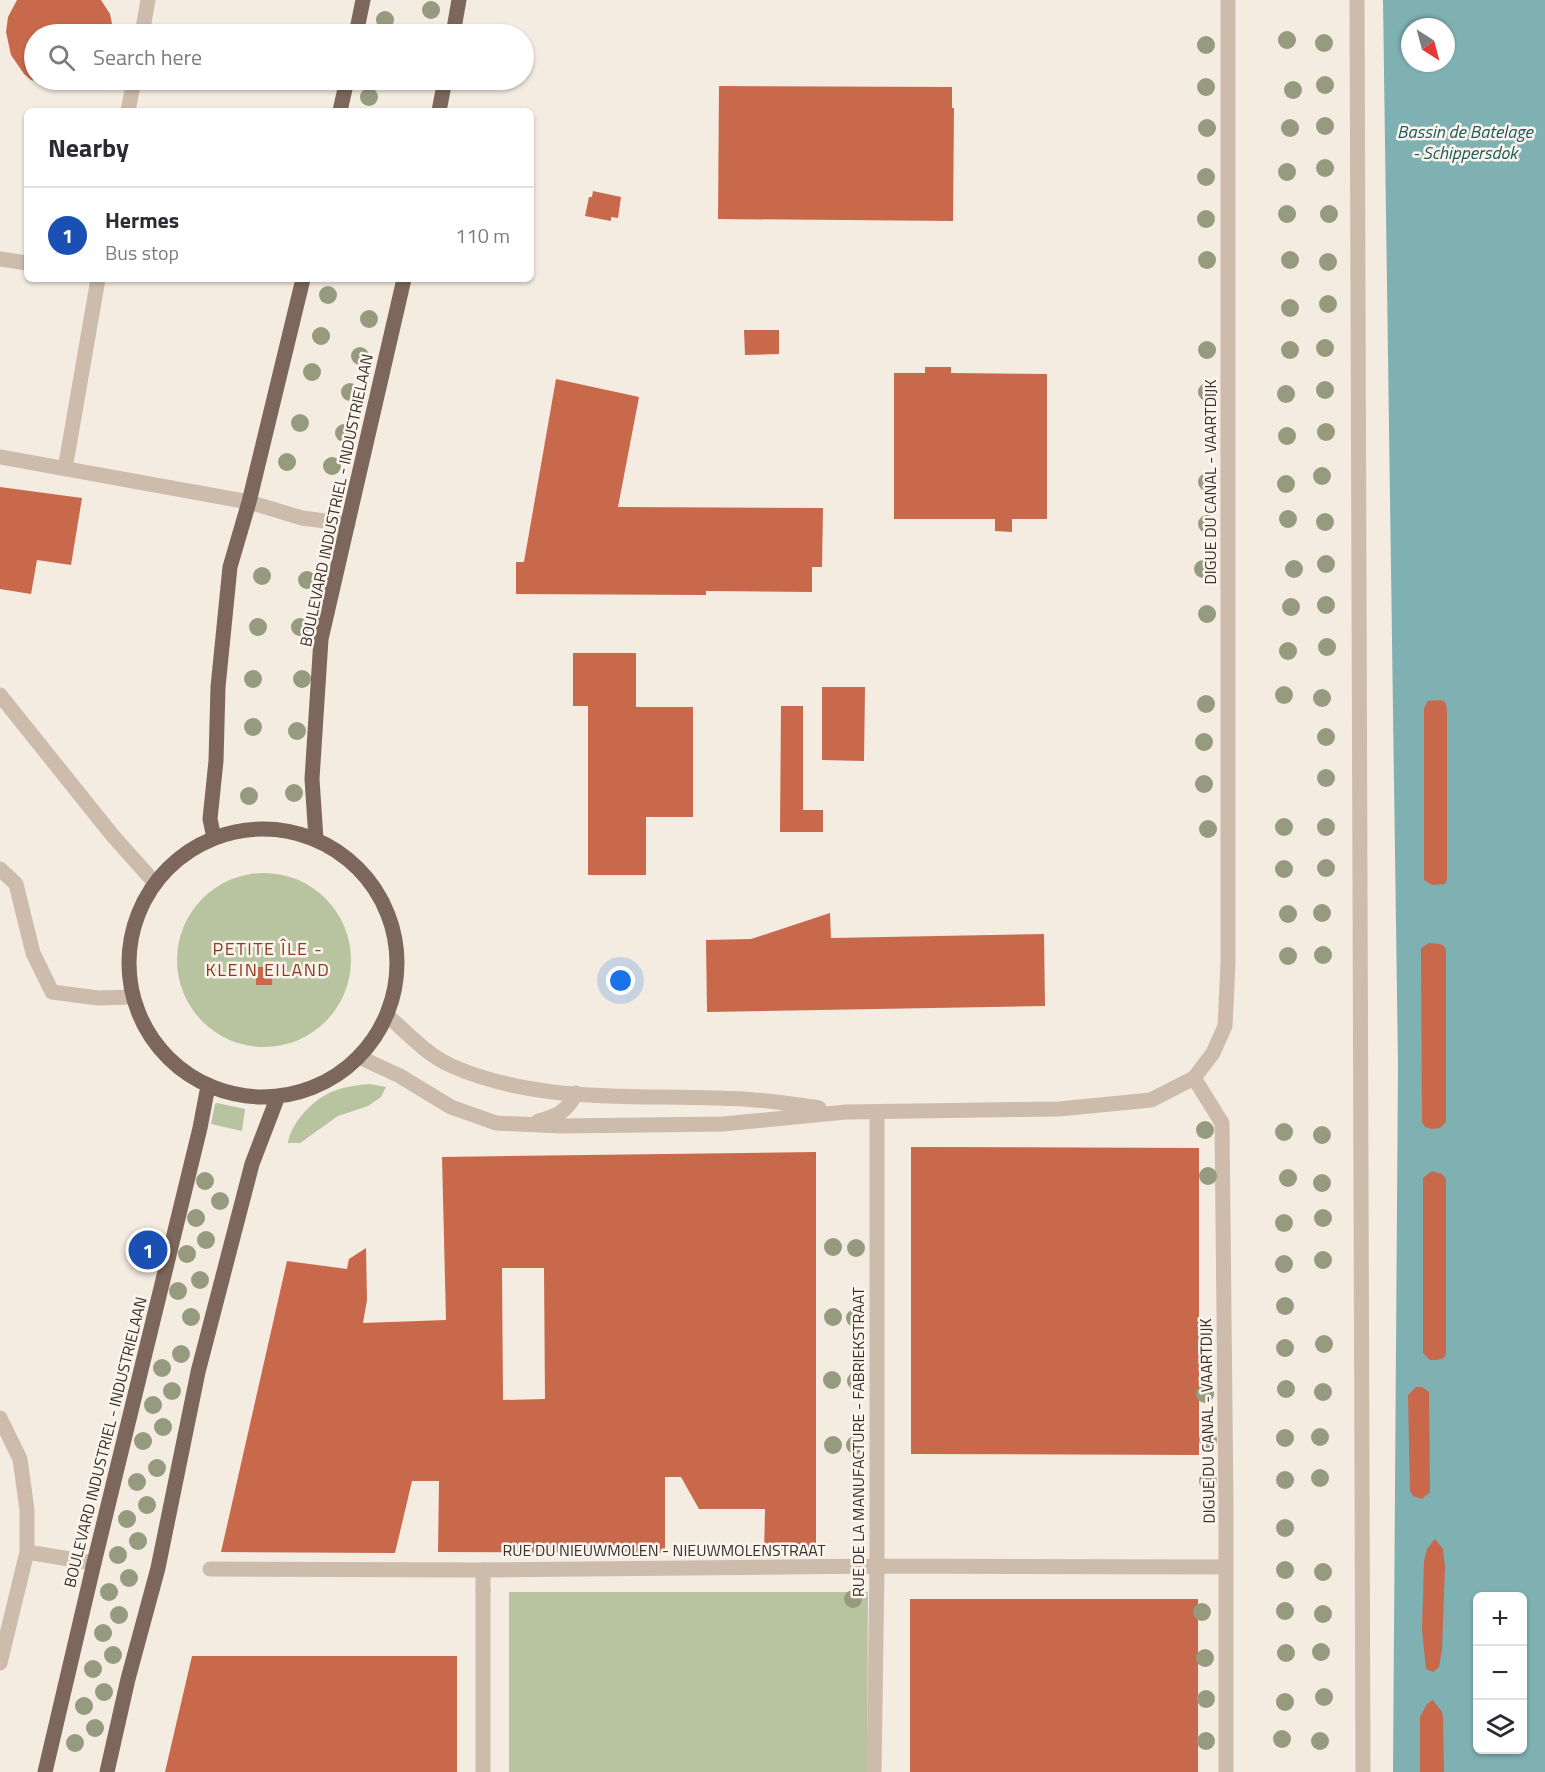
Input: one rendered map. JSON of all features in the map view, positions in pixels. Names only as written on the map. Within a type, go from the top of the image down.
[{"type":"main road","points":[[358,24],[363,0]]},
{"type":"main road","points":[[455,24],[459,0]]},
{"type":"main road","points":[[341,108],[345,90]]},
{"type":"main road","points":[[440,108],[443,90]]},
{"type":"main road","points":[[214,838],[210,819],[216,769],[219,676],[230,567],[249,502],[302,282]]},
{"type":"main road","name":"BOULEVARD INDUSTRIEL - INDUSTRIELAAN","points":[[316,839],[312,779],[321,639],[403,282]]},
{"type":"main road","points":[[265,829],[291,831],[316,839],[339,851],[359,869],[376,889],[388,912],[395,937],[398,963],[395,990],[387,1015],[370,1044],[358,1057],[335,1076],[308,1090],[278,1096],[254,1097],[230,1094],[208,1086],[182,1070],[160,1050],[143,1024],[133,997],[129,973],[131,941],[142,903],[155,883],[172,864],[192,849],[214,838],[239,831],[265,829]]},
{"type":"main road","name":"BOULEVARD INDUSTRIEL - INDUSTRIELAAN","points":[[45,1772],[200,1128],[208,1086]]},
{"type":"main road","points":[[107,1772],[128,1679],[158,1568],[198,1372],[252,1164],[278,1096]]},
{"type":"street","points":[[144,24],[148,0]]},
{"type":"street","name":"DIGUE DU CANAL - VAARTDIJK","points":[[1226,1772],[1222,1123],[1194,1078],[1213,1053],[1224,1026],[1228,964],[1228,0]]},
{"type":"street","points":[[1357,0],[1363,1772]]},
{"type":"street","points":[[129,108],[132,90]]},
{"type":"street","points":[[0,259],[24,263]]},
{"type":"street","points":[[65,469],[97,282]]},
{"type":"street","points":[[0,457],[249,502],[303,518],[348,524]]},
{"type":"street","points":[[0,695],[113,836],[155,883]]},
{"type":"street","points":[[0,869],[16,884],[33,953],[52,992],[98,998],[133,997]]},
{"type":"street","points":[[387,1015],[420,1045],[451,1065],[499,1081],[540,1091],[756,1100],[846,1112]]},
{"type":"street","points":[[358,1057],[400,1076],[451,1107],[496,1123],[561,1126],[723,1124],[846,1112],[1059,1109],[1151,1100],[1194,1078]]},
{"type":"street","points":[[526,1125],[556,1117],[570,1105],[576,1093]]},
{"type":"street","name":"RUE DE LA MANUFACTURE - FABRIEKSTRAAT","points":[[874,1772],[877,1566],[877,1112]]},
{"type":"street","points":[[0,1418],[20,1459],[27,1510],[27,1552],[0,1663]]},
{"type":"street","points":[[27,1552],[94,1563]]},
{"type":"street","name":"RUE DU NIEUWMOLEN - NIEUWMOLENSTRAAT","points":[[210,1569],[1226,1567]]},
{"type":"street","points":[[483,1570],[483,1772]]},
{"type":"green space","points":[[264,873],[297,880],[312,888],[325,899],[336,912],[344,927],[351,960],[344,993],[336,1008],[325,1021],[312,1032],[297,1040],[264,1047],[231,1040],[216,1032],[203,1021],[192,1008],[184,993],[177,960],[184,927],[192,912],[203,899],[216,888],[231,880]]},
{"type":"green space","points":[[370,1084],[386,1087],[381,1097],[368,1106],[338,1116],[300,1143],[288,1143],[298,1120],[316,1101],[339,1089]]},
{"type":"green space","points":[[217,1103],[245,1109],[242,1131],[211,1124]]},
{"type":"green space","points":[[509,1592],[868,1592],[867,1772],[509,1772]]},
{"type":"water","name":"Bassin de Batelage - Schippersdok","points":[[1383,0],[1545,0],[1545,1772],[1393,1772],[1398,1065]]},
{"type":"building","points":[[17,0],[101,0],[110,14],[112,24],[24,24],[24,74],[11,55],[6,32],[8,17]]},
{"type":"building","points":[[719,86],[952,87],[952,108],[954,108],[953,221],[718,219]]},
{"type":"building","points":[[593,191],[621,197],[618,218],[611,217],[611,221],[585,216],[589,197],[592,197]]},
{"type":"building","points":[[744,330],[779,330],[779,354],[745,355]]},
{"type":"building","points":[[925,367],[951,367],[951,373],[1047,374],[1047,519],[1012,519],[1012,532],[995,531],[995,519],[894,519],[894,373],[925,373]]},
{"type":"building","points":[[556,379],[639,397],[618,507],[823,508],[822,567],[812,567],[812,592],[706,591],[706,595],[516,594],[516,562],[524,562]]},
{"type":"building","points":[[0,487],[82,498],[71,565],[37,560],[31,594],[0,589]]},
{"type":"building","points":[[573,653],[636,653],[636,707],[693,707],[693,817],[646,817],[646,875],[588,875],[588,706],[573,706]]},
{"type":"building","points":[[822,687],[865,687],[864,761],[822,760]]},
{"type":"building","points":[[1428,701],[1445,702],[1447,709],[1447,879],[1445,884],[1432,885],[1424,880],[1424,708]]},
{"type":"building","points":[[781,706],[803,706],[803,810],[823,810],[823,832],[780,832]]},
{"type":"building","points":[[830,913],[831,938],[1044,934],[1045,1006],[707,1012],[706,940],[751,939]]},
{"type":"building","points":[[1429,943],[1440,944],[1446,951],[1446,1122],[1440,1128],[1432,1129],[1425,1127],[1422,1122],[1421,948]]},
{"type":"building","points":[[256,967],[273,967],[272,985],[256,985]]},
{"type":"building","points":[[911,1147],[1199,1148],[1199,1455],[911,1454]]},
{"type":"building","points":[[816,1152],[816,1554],[764,1554],[765,1509],[699,1509],[681,1477],[665,1477],[665,1553],[438,1552],[439,1481],[412,1481],[395,1553],[221,1552],[287,1261],[347,1269],[349,1259],[366,1248],[367,1300],[363,1323],[446,1320],[442,1157]],"holes":[[[502,1268],[544,1268],[545,1399],[503,1400]]]},
{"type":"building","points":[[1432,1171],[1442,1174],[1446,1179],[1446,1355],[1436,1360],[1430,1360],[1423,1353],[1423,1178]]},
{"type":"building","points":[[1416,1387],[1422,1387],[1429,1392],[1430,1492],[1422,1499],[1413,1496],[1410,1491],[1408,1395]]},
{"type":"building","points":[[1435,1539],[1443,1549],[1445,1567],[1442,1650],[1439,1667],[1433,1672],[1426,1669],[1422,1630],[1424,1561],[1427,1549]]},
{"type":"building","points":[[910,1599],[1198,1599],[1198,1772],[910,1772]]},
{"type":"building","points":[[192,1656],[457,1656],[457,1772],[165,1772]]},
{"type":"building","points":[[1433,1700],[1442,1712],[1443,1718],[1444,1772],[1420,1772],[1420,1717],[1427,1704]]},
{"type":"place","name":"Hermes","points":[[148,1250]]},
{"type":"district","name":"PETITE ÎLE - KLEIN EILAND","points":[[268,958]]}]
